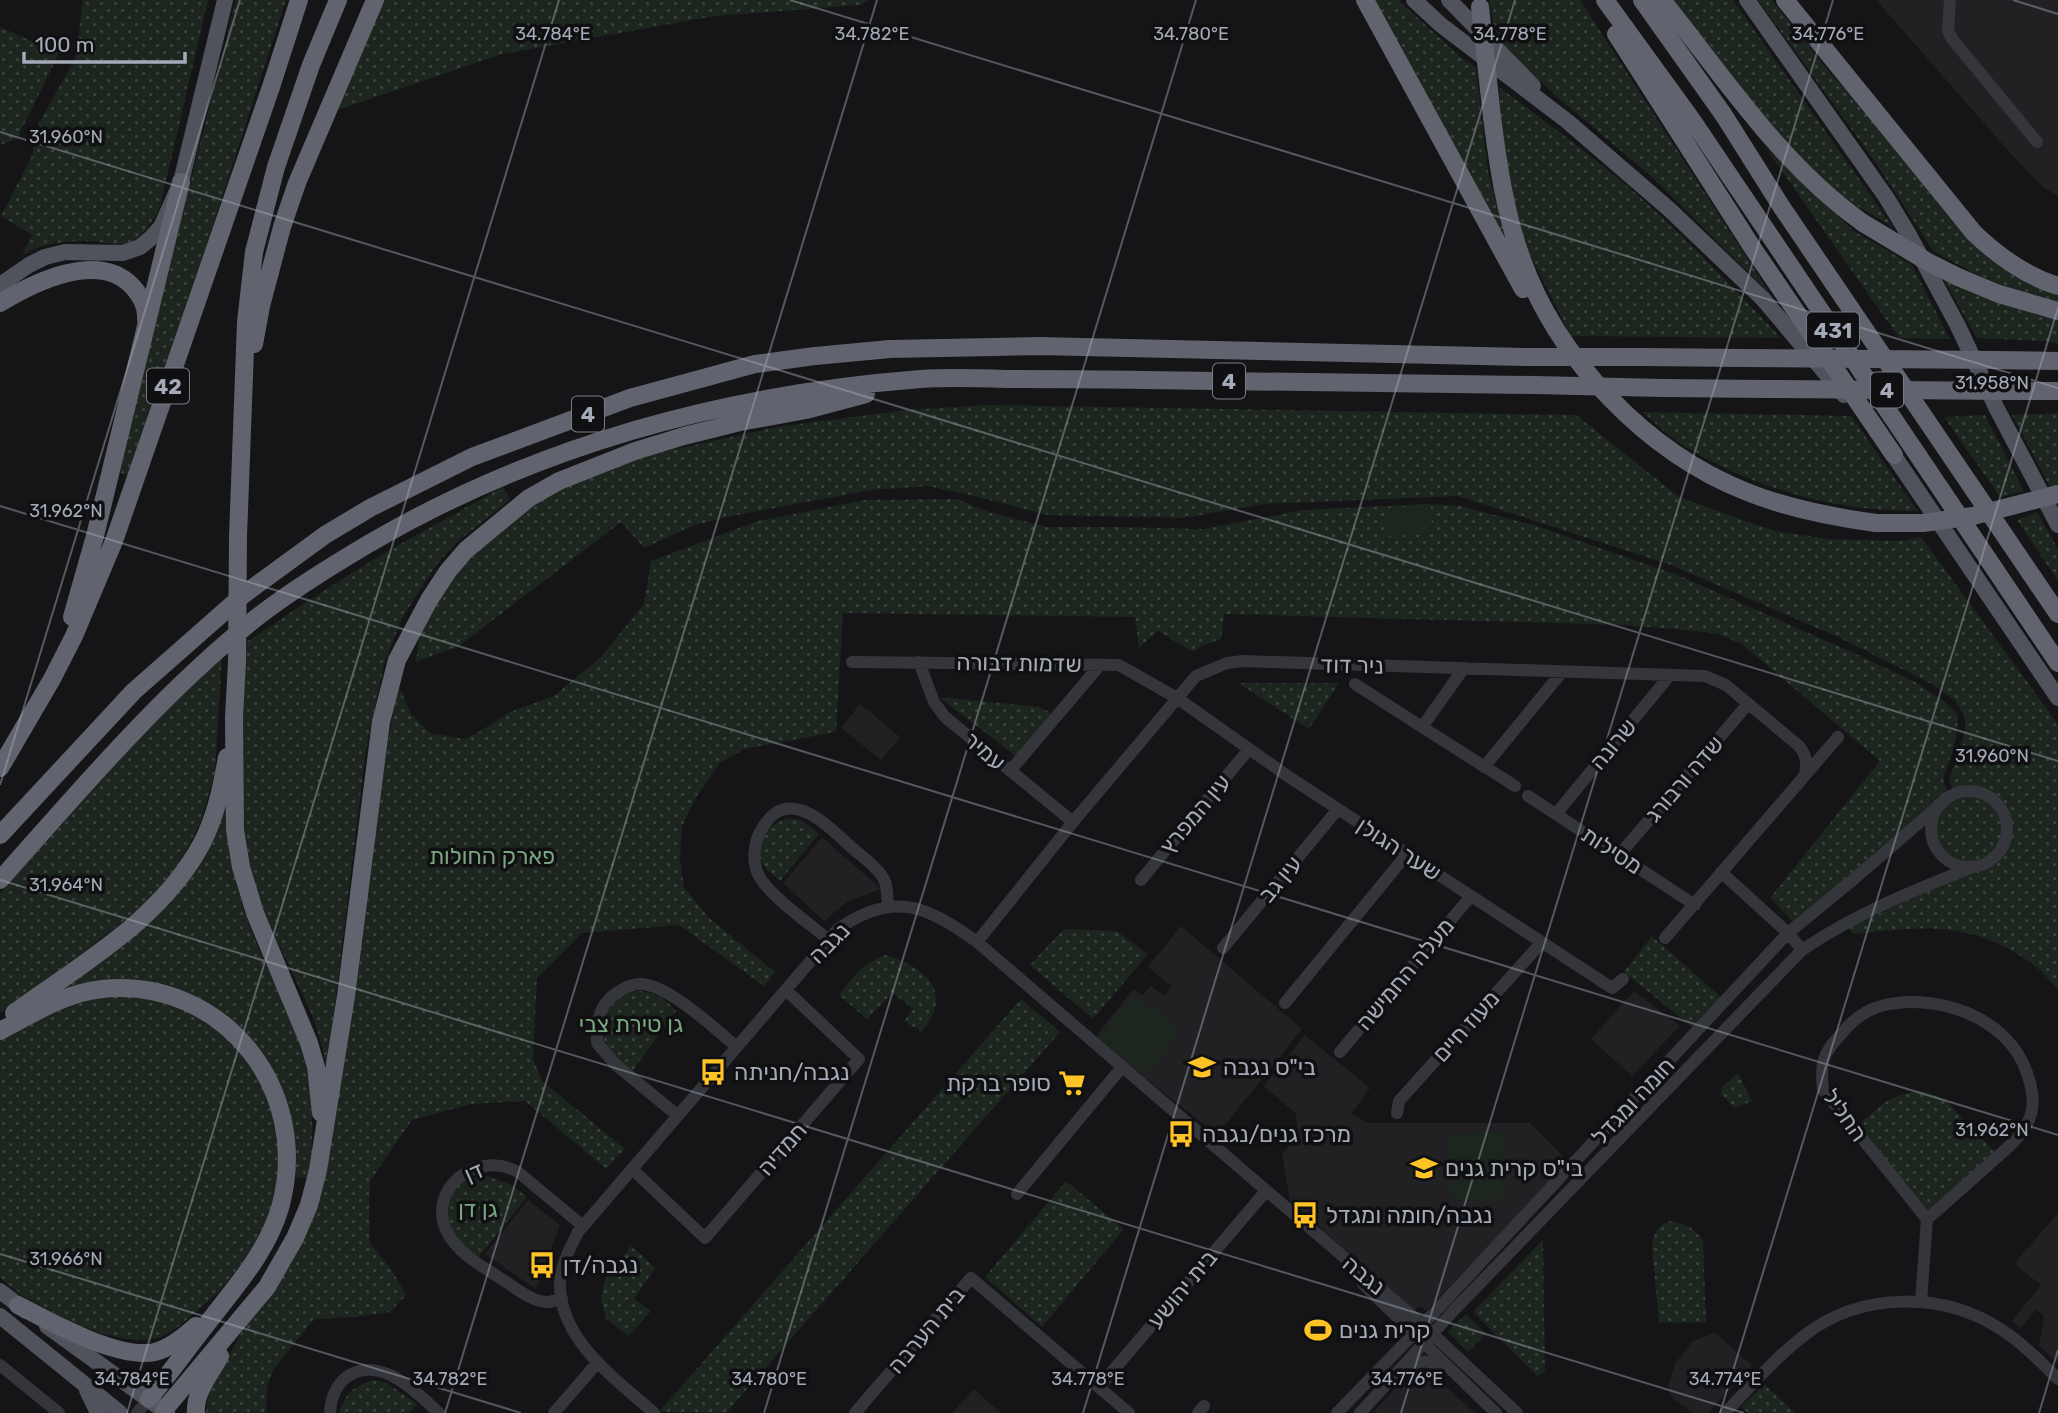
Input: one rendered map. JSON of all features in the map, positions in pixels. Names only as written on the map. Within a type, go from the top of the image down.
[{"type":"highway","name":"42","points":[[0,768],[74,636],[114,541],[299,0]]},
{"type":"highway","points":[[271,87],[306,0]]},
{"type":"highway","points":[[320,1159],[321,1107],[316,1067],[309,1042],[256,913],[242,867],[235,830],[234,717],[246,322],[254,252],[276,167],[311,65],[338,0]]},
{"type":"highway","points":[[243,423],[258,319],[282,226],[375,0]]},
{"type":"highway","points":[[1365,0],[1536,309],[1594,381],[1638,424],[1675,454],[1713,477],[1765,499],[1832,516],[1875,523],[1923,523],[1973,516],[2058,494]]},
{"type":"highway","points":[[1595,0],[1754,250],[1894,455]]},
{"type":"highway","name":"431","points":[[1605,0],[1692,120],[2058,663]]},
{"type":"highway","name":"431","points":[[1642,0],[1723,114],[1812,251],[2058,614]]},
{"type":"highway","points":[[1662,0],[1771,139],[1805,176],[1840,207],[1927,262],[1958,277],[1999,294],[2058,311]]},
{"type":"highway","points":[[1785,0],[1974,233],[2017,267],[2058,286]]},
{"type":"highway","points":[[1480,3],[1496,149],[1509,217],[1521,258],[1553,325],[1575,359]]},
{"type":"highway","points":[[52,679],[95,536],[181,182]]},
{"type":"highway","points":[[0,303],[50,277],[95,270],[112,273],[127,281],[144,303],[147,316],[144,337]]},
{"type":"highway","name":"4","points":[[0,835],[134,691],[243,596],[325,535],[370,508],[472,457],[630,398],[755,365],[890,349],[1052,346],[1525,357],[2058,361]]},
{"type":"highway","points":[[164,1412],[276,1273],[295,1238],[312,1196],[346,996],[381,722],[397,660],[448,571],[466,550],[529,498],[584,470],[684,436],[806,410],[924,379]]},
{"type":"highway","name":"4","points":[[0,880],[151,712],[205,661],[259,616],[330,567],[401,525],[488,482],[602,439],[687,415],[736,404],[831,389],[924,379],[2058,391]]},
{"type":"highway","points":[[0,1024],[139,921],[189,866],[213,818],[234,717]]},
{"type":"highway","points":[[0,1031],[52,1003],[86,991],[118,988],[156,992],[181,1000],[223,1024],[244,1044],[265,1072],[279,1102],[287,1134],[287,1170],[280,1208],[264,1246],[253,1265],[149,1399]]},
{"type":"highway","points":[[18,1305],[79,1335],[122,1350],[149,1353],[178,1340],[225,1301]]},
{"type":"highway","points":[[196,1413],[201,1390],[243,1317]]},
{"type":"main road","points":[[0,285],[45,257],[65,252],[122,253],[140,247],[161,227],[181,182],[225,0]]},
{"type":"main road","points":[[1414,0],[1441,25],[1567,121],[1670,210],[1763,299],[1894,455],[2058,698]]},
{"type":"main road","points":[[1450,0],[1567,121]]},
{"type":"main road","points":[[1747,0],[1903,225],[1958,326],[1996,407],[2058,525]]},
{"type":"main road","points":[[0,1292],[164,1412]]},
{"type":"main road","points":[[0,1316],[120,1413]]},
{"type":"main road","points":[[78,1380],[89,1393],[99,1413]]},
{"type":"street","points":[[1950,0],[1948,31],[1953,40],[2037,142]]},
{"type":"street","name":"ניר דוד","points":[[977,942],[1073,822],[1196,676],[1227,663],[1243,661],[1705,676],[1726,685],[1799,746],[1807,760],[1805,775]]},
{"type":"street","name":"שדמות דבורה","points":[[852,662],[1119,665],[1177,698]]},
{"type":"street","name":"עמיר","points":[[919,662],[934,702],[945,717],[1073,822]]},
{"type":"street","points":[[1010,771],[1100,665]]},
{"type":"street","points":[[1422,727],[1464,668]]},
{"type":"street","points":[[1484,767],[1562,672]]},
{"type":"street","name":"שרונה","points":[[1556,814],[1670,675]]},
{"type":"street","points":[[1355,684],[1515,786]]},
{"type":"street","name":"שער הגולן","points":[[1177,698],[1338,809],[1612,988],[1623,979]]},
{"type":"street","name":"שדה ורבורג","points":[[1620,854],[1748,704]]},
{"type":"street","points":[[1665,938],[1838,737]]},
{"type":"street","name":"עין המפרץ","points":[[1141,880],[1249,749]]},
{"type":"street","name":"חומה ומגדל","points":[[1337,1413],[1423,1334],[1802,950],[1826,934],[1898,897],[1986,863],[1996,856],[2004,846],[2007,834],[2000,806],[1990,797],[1978,792],[1965,791],[1953,795],[1788,933],[1423,1334],[1396,1374],[1360,1413]]},
{"type":"street","name":"מסילות","points":[[1528,796],[1695,905]]},
{"type":"street","points":[[1942,803],[1931,826],[1933,839],[1948,860],[1960,866],[1973,867]]},
{"type":"street","points":[[829,940],[775,894],[758,874],[754,862],[758,835],[766,822],[777,812],[801,809],[826,824],[882,875],[887,890],[888,907]]},
{"type":"street","name":"עין גב","points":[[1223,948],[1338,809]]},
{"type":"street","points":[[1284,1003],[1407,854]]},
{"type":"street","points":[[1721,873],[1788,933],[1802,950]]},
{"type":"street","name":"מעלה החמישה","points":[[1340,1052],[1471,896]]},
{"type":"street","name":"נגבה","points":[[654,1413],[583,1347],[567,1316],[562,1299],[560,1283],[568,1251],[583,1226],[838,929],[870,910],[888,907],[914,908],[931,913],[977,942],[1306,1226],[1423,1334]]},
{"type":"street","name":"מעוז חיים","points":[[1397,1113],[1399,1101],[1542,942]]},
{"type":"street","points":[[677,1115],[615,1064],[597,1043],[597,1023],[606,1001],[625,988],[639,984],[654,987],[692,1011],[737,1047]]},
{"type":"street","name":"חמדיה","points":[[632,1169],[705,1238],[859,1059],[786,990]]},
{"type":"street","name":"החליל","points":[[1918,1002],[1940,1004],[1961,1010],[1991,1025],[2024,1064],[2033,1094],[2031,1116],[2018,1137],[1927,1219],[1823,1090],[1821,1074],[1824,1055],[1829,1047],[1848,1026],[1880,1006],[1918,1002]]},
{"type":"street","points":[[1017,1194],[1122,1067]]},
{"type":"street","name":"דן","points":[[562,1299],[547,1302],[531,1298],[463,1253],[446,1231],[443,1203],[456,1180],[472,1168],[487,1164],[506,1166],[518,1172],[583,1226]]},
{"type":"street","name":"בית יהושע","points":[[1099,1387],[1266,1191]]},
{"type":"street","points":[[1921,1302],[1927,1219]]},
{"type":"street","name":"בית הערבה","points":[[855,1413],[971,1278],[1129,1413]]},
{"type":"street","points":[[1725,1413],[1781,1355],[1808,1332],[1870,1304],[1893,1301],[1921,1302],[1960,1310],[1994,1325],[2058,1379]]},
{"type":"street","points":[[1423,1334],[1450,1368],[1496,1413]]},
{"type":"street","points":[[1423,1334],[1517,1413]]},
{"type":"street","points":[[1396,1374],[1420,1360],[1430,1360],[1450,1368]]},
{"type":"street","points":[[554,1413],[598,1362]]},
{"type":"street","points":[[0,1366],[59,1413]]},
{"type":"street","points":[[330,1413],[334,1390],[340,1382],[359,1371],[371,1371],[395,1378],[439,1413]]},
{"type":"street","points":[[137,1413],[149,1399]]},
{"type":"shaded area","points":[[1876,0],[2058,0],[2058,196],[2043,187],[2012,155]]},
{"type":"shaded area","points":[[860,704],[900,737],[881,760],[841,728]]},
{"type":"shaded area","points":[[822,837],[881,889],[848,901],[824,921],[783,883]]},
{"type":"shaded area","name":"בי\"ס נגבה","points":[[1181,926],[1302,1029],[1217,1135],[1095,1038],[1133,989],[1142,995],[1151,986],[1164,995],[1171,986],[1148,967]]},
{"type":"shaded area","points":[[1634,991],[1680,1026],[1632,1076],[1591,1039]]},
{"type":"shaded area","name":"בי\"ס קרית גנים","points":[[1305,1035],[1370,1088],[1351,1114],[1368,1123],[1530,1123],[1569,1162],[1426,1311],[1420,1306],[1414,1311],[1290,1201],[1282,1154],[1298,1135],[1296,1114],[1264,1086]]},
{"type":"shaded area","points":[[528,1200],[560,1225],[536,1289],[485,1254]]},
{"type":"shaded area","points":[[2058,1213],[2058,1363],[2039,1346],[2044,1317],[2042,1314],[2036,1310],[2020,1329],[2012,1321],[2041,1285],[2014,1264]]},
{"type":"shaded area","points":[[1715,1333],[1752,1365],[1708,1413],[1692,1413],[1671,1397],[1668,1386],[1676,1362],[1693,1341]]},
{"type":"shaded area","points":[[1429,1372],[1475,1413],[1373,1413],[1401,1381],[1413,1373]]},
{"type":"shaded area","points":[[974,1389],[1001,1413],[952,1413]]},
{"type":"green space","points":[[83,0],[208,0],[160,207],[150,225],[136,239],[123,244],[96,241],[57,243],[38,247],[22,256],[32,235],[1,216],[33,154],[34,132],[76,57]]},
{"type":"green space","points":[[236,0],[286,0],[207,244],[127,475],[118,472]]},
{"type":"green space","points":[[385,0],[869,0],[860,5],[715,16],[502,54],[335,111]]},
{"type":"green space","points":[[1374,0],[1398,0],[1461,57],[1476,67],[1488,171],[1506,239]]},
{"type":"green space","points":[[1489,0],[1580,0],[1771,295],[1652,177],[1556,96],[1496,40]]},
{"type":"green space","points":[[1673,0],[1733,0],[1893,227],[1821,182],[1746,95]]},
{"type":"green space","points":[[1758,0],[1772,0],[1832,75],[1869,113],[1951,220],[1973,244],[1998,265],[2026,282],[2058,294],[2058,302],[2013,290],[1933,251],[1876,163]]},
{"type":"green space","points":[[0,27],[59,53],[17,139],[0,145]]},
{"type":"green space","points":[[1499,87],[1595,159],[1650,206],[1781,338],[1571,336],[1527,249],[1502,143]]},
{"type":"green space","points":[[1765,147],[1854,231],[1912,265],[1950,339],[1899,338]]},
{"type":"green space","points":[[1944,280],[2004,305],[2058,320],[2058,344],[2046,341],[1977,338]]},
{"type":"green space","points":[[988,405],[1576,415],[1679,497],[1726,514],[1775,531],[1828,539],[1901,541],[1921,537],[2058,724],[2058,990],[2038,969],[2013,951],[1991,940],[1926,928],[1853,934],[1849,928],[1951,880],[1988,867],[2005,848],[2010,831],[2009,823],[1998,800],[1978,789],[1954,792],[1949,781],[1965,731],[1965,718],[1956,701],[1930,683],[1838,637],[1671,565],[1458,496],[1263,504],[1184,518],[1048,515],[928,486],[871,490],[732,516],[695,525],[644,548],[621,522],[459,646],[416,662],[420,631],[443,589],[484,544],[524,511],[569,485],[644,456],[776,427],[906,410]]},
{"type":"green space","points":[[1643,412],[1851,416],[1918,511],[1854,507],[1760,483],[1731,471],[1675,440]]},
{"type":"green space","points":[[2058,413],[2058,485],[2050,487],[2012,415]]},
{"type":"green space","points":[[1985,415],[2024,491],[2000,497],[1944,417]]},
{"type":"green space","points":[[503,487],[510,500],[457,542],[437,564],[402,618],[385,661],[366,749],[327,1069],[314,1020],[266,916],[247,854],[240,764],[244,644],[386,552]]},
{"type":"green space","name":"פארק החולות","points":[[957,499],[986,511],[1046,527],[1203,529],[1304,510],[1425,504],[1460,506],[1537,526],[1680,576],[1917,683],[1945,702],[1958,715],[1953,750],[1943,779],[1948,794],[1793,922],[1770,898],[1880,761],[1742,644],[1716,633],[1626,625],[1224,614],[1221,639],[1193,652],[1158,631],[1139,648],[1135,617],[843,613],[836,732],[744,749],[720,763],[698,794],[682,826],[680,860],[684,887],[709,918],[775,972],[764,986],[679,925],[582,933],[537,978],[533,1059],[542,1081],[625,1149],[606,1169],[525,1101],[471,1104],[412,1120],[370,1181],[370,1243],[391,1269],[406,1295],[390,1312],[314,1319],[273,1370],[267,1387],[266,1413],[206,1413],[209,1393],[248,1320],[296,1254],[306,1230],[339,1085],[398,685],[412,715],[430,733],[465,739],[510,712],[554,696],[601,657],[644,604],[651,561],[758,521],[865,500]]},
{"type":"green space","points":[[1431,506],[1432,534],[1387,536],[1386,508]]},
{"type":"green space","points":[[2037,512],[2058,549],[2058,581],[2017,520]]},
{"type":"green space","points":[[222,655],[215,772],[202,819],[170,884],[74,960],[0,1013],[0,893],[156,720]]},
{"type":"green space","points":[[1238,683],[1339,683],[1309,729]]},
{"type":"green space","points":[[939,697],[1040,707],[1054,715],[1017,757]]},
{"type":"green space","points":[[1969,793],[1983,796],[1995,803],[2002,815],[2005,829],[2002,843],[1995,855],[1983,862],[1969,865],[1955,862],[1943,855],[1936,843],[1933,829],[1936,815],[1943,803],[1955,796]]},
{"type":"green space","points":[[226,804],[231,858],[244,911],[295,1030],[307,1074],[312,1119],[309,1178],[296,1177],[293,1133],[286,1100],[278,1082],[200,1001],[61,994],[58,989],[130,938]]},
{"type":"green space","points":[[792,818],[803,821],[819,834],[780,881],[761,862],[760,844],[772,826]]},
{"type":"green space","points":[[1064,929],[1116,931],[1148,954],[1093,1019],[1030,965]]},
{"type":"green space","points":[[1652,936],[1722,998],[1693,1028],[1624,972]]},
{"type":"green space","points":[[885,955],[919,970],[935,992],[936,1005],[922,1032],[904,1021],[913,1009],[893,993],[867,1019],[839,995],[864,967]]},
{"type":"green space","points":[[86,991],[165,995],[244,1044],[285,1126],[274,1205],[261,1234],[219,1292],[178,1327],[159,1338],[126,1339],[71,1322],[23,1296],[0,1278],[0,1036]]},
{"type":"green space","name":"גן טירת צבי","points":[[640,991],[660,997],[676,1011],[631,1073],[602,1042],[600,1032],[609,1004],[626,992]]},
{"type":"green space","points":[[1134,994],[1182,1031],[1147,1075],[1099,1038]]},
{"type":"green space","points":[[1021,999],[1060,1032],[726,1413],[659,1412]]},
{"type":"green space","points":[[1738,1073],[1752,1101],[1735,1108],[1721,1094],[1722,1087]]},
{"type":"green space","points":[[1922,1091],[1944,1099],[1995,1152],[1927,1215],[1856,1127],[1893,1098]]},
{"type":"green space","points":[[1502,1132],[1506,1198],[1452,1201],[1448,1135]]},
{"type":"green space","name":"גן דן","points":[[484,1175],[512,1185],[527,1197],[478,1258],[453,1236],[448,1226],[447,1210],[458,1185],[467,1179]]},
{"type":"green space","points":[[1066,1181],[1124,1229],[1042,1327],[985,1277]]},
{"type":"green space","points":[[1671,1221],[1690,1227],[1703,1241],[1706,1322],[1659,1323],[1652,1248],[1659,1228]]},
{"type":"green space","points":[[1543,1240],[1545,1372],[1537,1376],[1473,1312]]},
{"type":"green space","points":[[631,1246],[655,1268],[634,1299],[651,1311],[629,1336],[606,1319],[601,1298],[605,1280]]},
{"type":"green space","points":[[1466,1314],[1486,1334],[1468,1352],[1448,1332]]},
{"type":"green space","points":[[373,1380],[387,1383],[417,1404],[409,1413],[339,1413],[351,1392]]},
{"type":"green space","points":[[1764,1384],[1795,1413],[1748,1413],[1741,1407]]},
{"type":"place","name":"בי\"ס נגבה","points":[[1202,1067]]},
{"type":"place","name":"נגבה/חניתה","points":[[713,1072]]},
{"type":"place","name":"סופר ברקת","points":[[1072,1083]]},
{"type":"place","name":"מרכז גנים/נגבה","points":[[1181,1134]]},
{"type":"place","name":"בי\"ס קרית גנים","points":[[1424,1168]]},
{"type":"place","name":"נגבה/חומה ומגדל","points":[[1305,1215]]},
{"type":"place","name":"נגבה/דן","points":[[542,1265]]},
{"type":"place","name":"קרית גנים","points":[[1318,1330]]}]
